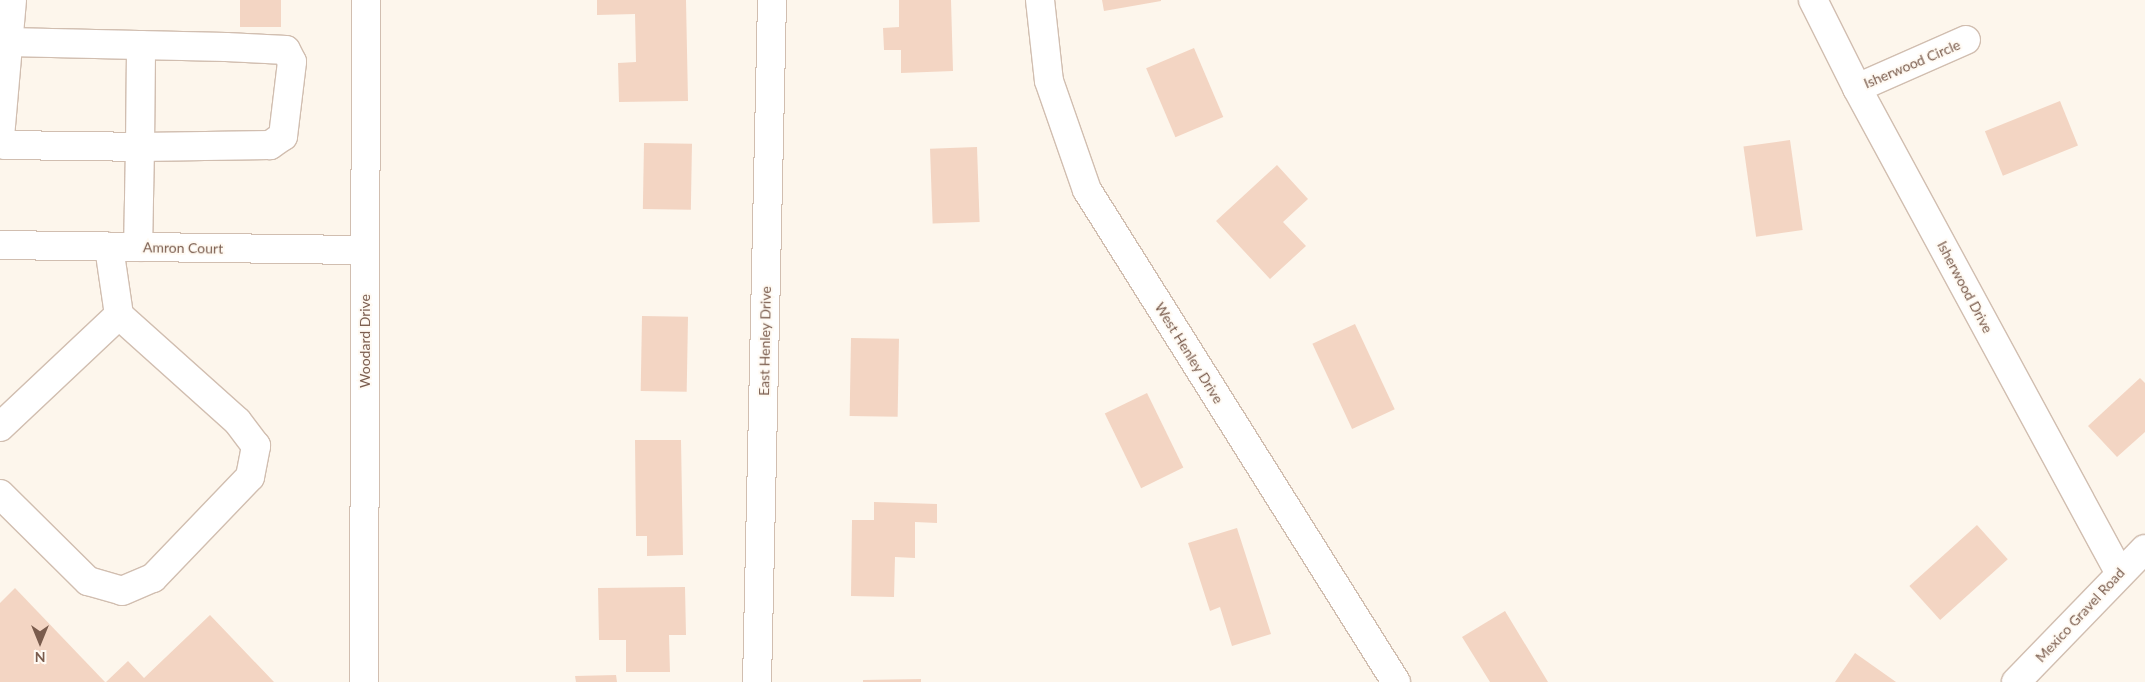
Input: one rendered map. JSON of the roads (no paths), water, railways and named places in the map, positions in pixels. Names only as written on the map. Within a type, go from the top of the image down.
[{"type":"street","points":[[8,42],[286,50],[292,62],[283,136],[270,145],[140,148],[5,145],[0,136],[8,42],[12,0]]},
{"type":"street","name":"Woodard Drive","points":[[364,682],[366,0]]},
{"type":"street","name":"East Henley Drive","points":[[758,682],[772,0]]},
{"type":"street","name":"West Henley Drive","points":[[1040,0],[1049,81],[1087,190],[1396,682]]},
{"type":"street","name":"Isherwood Drive","points":[[1813,0],[1857,88],[2119,572]]},
{"type":"street","name":"Isherwood Circle","points":[[1857,88],[1966,40]]},
{"type":"street","points":[[138,247],[141,45]]},
{"type":"street","name":"Amron Court","points":[[0,245],[365,250]]},
{"type":"street","points":[[0,494],[88,581],[122,591],[153,578],[250,477],[256,446],[237,421],[119,315],[109,247]]},
{"type":"street","points":[[0,427],[119,315]]},
{"type":"street","name":"Mexico Gravel Road","points":[[2016,682],[2119,572],[2145,548]]}]
